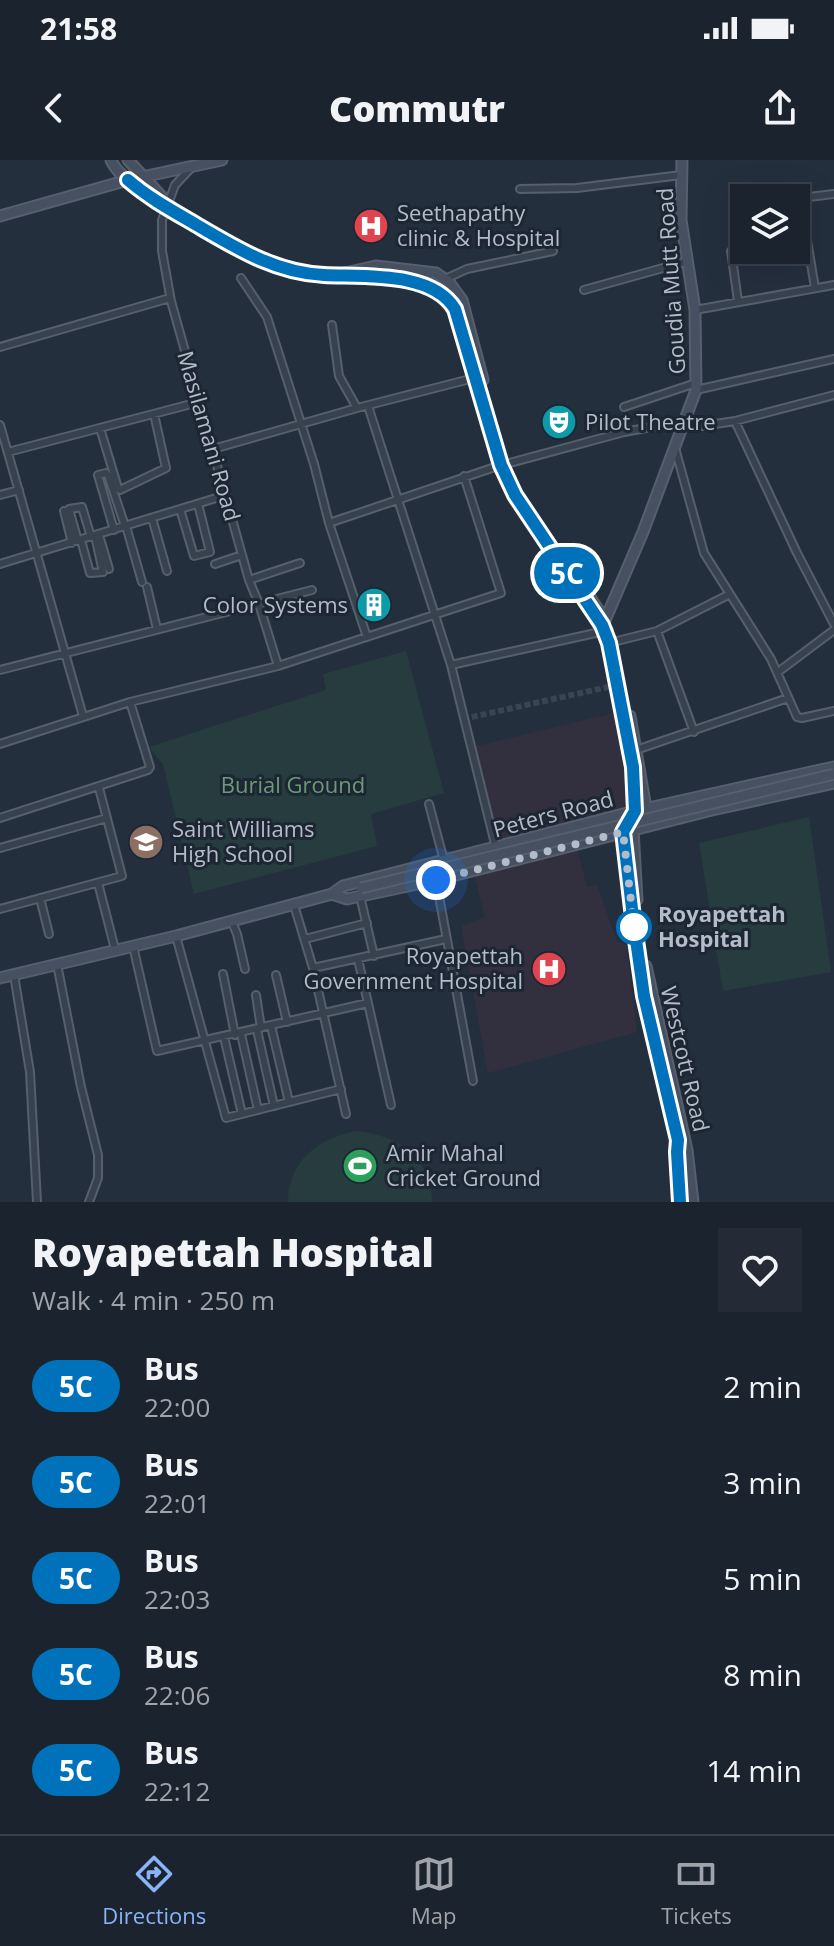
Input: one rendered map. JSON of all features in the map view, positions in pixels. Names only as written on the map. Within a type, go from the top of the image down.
[{"type":"main road","points":[[111,160],[113,167],[128,180],[267,263],[295,272],[412,281],[432,286],[448,297],[463,331],[506,464],[518,490],[605,627],[611,642],[634,751],[633,767],[640,810],[628,831]]},
{"type":"main road","points":[[128,160],[171,208]]},
{"type":"main road","points":[[0,216],[128,180],[222,160]]},
{"type":"main road","name":"Goudia Mutt Road","points":[[605,627],[696,387],[695,310],[681,220],[682,160]]},
{"type":"main road","points":[[338,275],[376,266],[436,273],[445,279],[462,300],[475,343],[479,377]]},
{"type":"main road","name":"Peters Road","points":[[0,978],[232,922],[332,894],[343,886],[640,810],[834,767]]},
{"type":"main road","points":[[332,894],[361,892],[834,774]]},
{"type":"main road","name":"Peters Road","points":[[361,892],[436,880],[834,783]]},
{"type":"main road","name":"Westcott Road","points":[[628,831],[638,927],[687,1150],[692,1197]]},
{"type":"main road","name":"Westcott Road","points":[[628,831],[644,996],[678,1140],[682,1202]]},
{"type":"street","points":[[171,208],[175,185],[191,168]]},
{"type":"street","points":[[520,189],[577,188],[681,175]]},
{"type":"street","points":[[815,288],[800,198],[834,194]]},
{"type":"street","name":"Masilamani Road","points":[[171,208],[162,220],[162,251],[170,298],[249,580],[278,666]]},
{"type":"street","points":[[445,279],[467,269],[553,251]]},
{"type":"street","points":[[584,290],[688,261]]},
{"type":"street","points":[[733,264],[738,301]]},
{"type":"street","points":[[241,278],[267,317],[367,637]]},
{"type":"street","points":[[695,310],[834,285]]},
{"type":"street","points":[[0,347],[170,298]]},
{"type":"street","points":[[332,325],[339,376],[357,408]]},
{"type":"street","points":[[624,407],[696,387],[834,359]]},
{"type":"street","points":[[213,449],[479,377]]},
{"type":"street","points":[[329,523],[464,476],[624,432],[685,421],[702,426],[735,421],[834,395]]},
{"type":"street","points":[[8,452],[199,402]]},
{"type":"street","points":[[368,406],[451,665],[499,864]]},
{"type":"street","points":[[100,428],[120,490],[166,468],[154,414]]},
{"type":"street","points":[[735,421],[834,624]]},
{"type":"street","points":[[0,425],[83,716]]},
{"type":"street","points":[[675,448],[704,553],[778,672],[797,717],[834,711]]},
{"type":"street","points":[[114,530],[98,475],[106,473],[157,629]]},
{"type":"street","points":[[0,744],[130,702],[278,666],[502,592],[464,476]]},
{"type":"street","points":[[0,495],[19,490]]},
{"type":"street","points":[[0,564],[226,495]]},
{"type":"street","points":[[180,509],[194,556],[210,552],[198,504]]},
{"type":"street","points":[[77,541],[69,509],[82,507],[109,569]]},
{"type":"street","points":[[64,511],[90,573],[103,572],[95,536]]},
{"type":"street","points":[[152,518],[167,571]]},
{"type":"street","points":[[215,564],[242,555]]},
{"type":"street","points":[[249,580],[300,563]]},
{"type":"street","points":[[0,670],[312,590]]},
{"type":"street","points":[[611,642],[657,631],[730,594]]},
{"type":"street","points":[[451,665],[605,627]]},
{"type":"street","points":[[778,672],[834,630]]},
{"type":"street","points":[[657,631],[694,732]]},
{"type":"street","points":[[634,751],[788,698]]},
{"type":"street","points":[[0,818],[99,788],[149,769],[130,702]]},
{"type":"street","points":[[0,909],[120,877],[123,873],[99,788]]},
{"type":"street","points":[[429,804],[444,861]]},
{"type":"street","points":[[0,848],[107,818]]},
{"type":"street","points":[[436,880],[473,1081]]},
{"type":"street","points":[[98,883],[115,949]]},
{"type":"street","points":[[361,892],[374,956]]},
{"type":"street","points":[[40,898],[49,934]]},
{"type":"street","points":[[294,905],[324,1012],[346,1114]]},
{"type":"street","points":[[232,922],[245,969]]},
{"type":"street","points":[[305,939],[367,923]]},
{"type":"street","points":[[176,936],[226,1118],[341,1089]]},
{"type":"street","points":[[313,968],[446,939]]},
{"type":"street","points":[[133,945],[158,1052],[368,1003]]},
{"type":"street","points":[[358,959],[391,1105]]},
{"type":"street","points":[[57,964],[98,1155],[98,1178],[89,1202]]},
{"type":"street","points":[[223,974],[258,1110]]},
{"type":"street","points":[[14,975],[30,1072],[37,1202]]},
{"type":"street","points":[[276,975],[287,1022]]},
{"type":"street","points":[[256,995],[259,1029],[274,1106]]},
{"type":"street","points":[[271,1026],[289,1102]]},
{"type":"street","points":[[224,1037],[242,1114]]},
{"type":"street","points":[[682,1202],[692,1197]]},
{"type":"shaded area","points":[[614,713],[625,757],[625,811],[494,843],[473,747]]},
{"type":"shaded area","name":"Royapettah Government Hospital","points":[[577,849],[587,887],[597,885],[617,942],[626,944],[637,1032],[488,1073],[461,926],[485,917],[474,873]]},
{"type":"green space","name":"Burial Ground","points":[[406,651],[444,793],[371,814],[377,846],[194,894],[163,764],[149,747],[326,690],[323,674]]},
{"type":"green space","points":[[809,817],[831,972],[723,991],[699,843]]},
{"type":"green space","name":"Amir Mahal Cricket Ground","points":[[356,1131],[385,1137],[409,1151],[426,1173],[432,1202],[288,1202],[293,1175],[308,1154],[330,1139]]},
{"type":"tunnel","points":[[463,719],[617,685]]},
{"type":"bus line","name":"5C","points":[[128,180],[170,210],[267,263],[295,272],[412,281],[432,286],[448,297],[455,309],[501,465],[515,495],[602,625],[609,643],[626,725],[636,798],[635,811],[623,832],[634,926],[644,996],[678,1140],[680,1202]]},
{"type":"place","name":"Seethapathy clinic & Hospital","points":[[371,226]]},
{"type":"place","name":"Pilot Theatre","points":[[559,422]]},
{"type":"place","name":"Color Systems","points":[[374,605]]},
{"type":"place","name":"Saint Williams High School","points":[[146,842]]},
{"type":"place","name":"Royapettah Hospital","points":[[634,927]]},
{"type":"place","name":"Royapettah Government Hospital","points":[[549,969]]},
{"type":"place","name":"Amir Mahal Cricket Ground","points":[[360,1166]]},
{"type":"route","points":[[436,880],[623,832],[634,927]]}]
